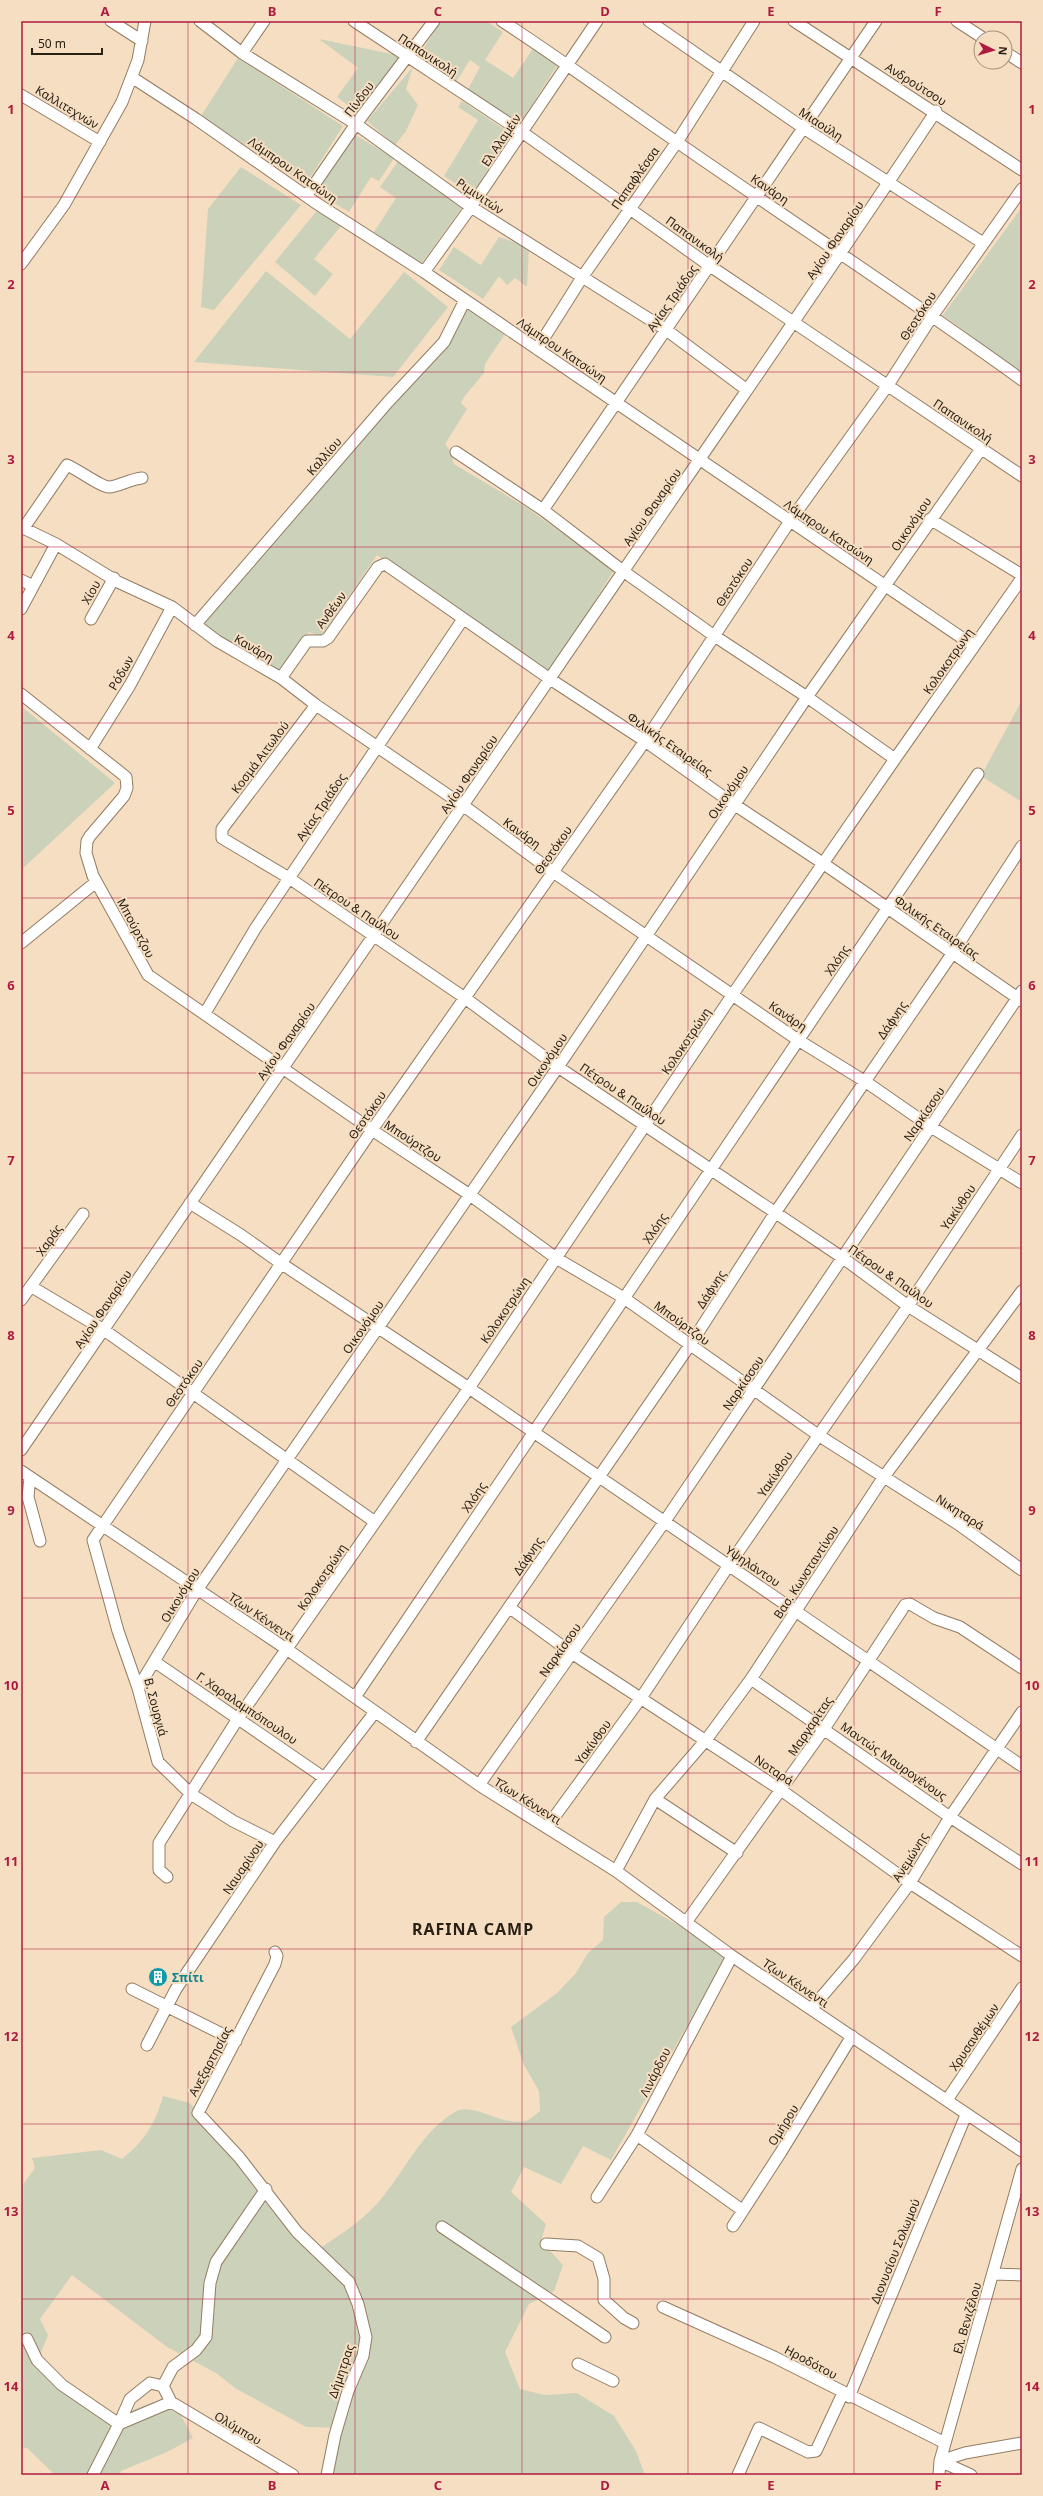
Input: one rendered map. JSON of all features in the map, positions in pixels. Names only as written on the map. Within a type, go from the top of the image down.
[{"type":"street","points":[[111,21],[142,41]]},
{"type":"street","points":[[21,264],[64,205],[100,142],[132,78],[142,41],[145,21]]},
{"type":"street","name":"Ριμινιτών","points":[[200,21],[242,53],[356,124],[472,207],[666,329],[747,390]]},
{"type":"street","points":[[242,53],[264,21]]},
{"type":"street","name":"Παπανικολή","points":[[354,21],[522,132],[710,266],[1022,476]]},
{"type":"street","name":"Πίνδου","points":[[307,195],[356,124],[434,21]]},
{"type":"street","name":"Κανάρη","points":[[502,21],[568,64],[677,142],[933,315],[1022,380]]},
{"type":"street","name":"Ελ Αλαμέιν","points":[[424,272],[472,207],[597,21]]},
{"type":"street","name":"Μιαούλη","points":[[649,21],[802,127],[983,242]]},
{"type":"street","name":"Παπαφλέσσα","points":[[537,349],[583,276],[677,142],[754,21]]},
{"type":"street","name":"Ανδρούτσου","points":[[794,21],[851,59],[936,111],[1022,170]]},
{"type":"street","name":"Αγίας Τριάδος","points":[[543,510],[710,266],[802,127],[851,59],[876,21]]},
{"type":"street","points":[[957,21],[973,31]]},
{"type":"street","points":[[1013,57],[1022,63]]},
{"type":"street","name":"Λάμπρου Κατσώνη","points":[[132,78],[307,195],[316,203],[424,272],[974,646]]},
{"type":"street","name":"Καλλιτεχνών","points":[[21,95],[100,142]]},
{"type":"street","name":"Αγίου Φαναρίου","points":[[21,1450],[282,1068],[376,937],[623,571],[747,390],[795,323],[936,111]]},
{"type":"street","name":"Θεοτόκου","points":[[102,1524],[282,1264],[372,1130],[645,741],[713,635],[790,521],[888,385],[933,315],[983,242],[1022,189]]},
{"type":"street","name":"Καλλίου","points":[[195,625],[388,402],[444,342],[465,300]]},
{"type":"street","name":"Οικονόμου","points":[[138,1688],[197,1590],[558,1067],[807,697],[930,519],[981,449]]},
{"type":"street","points":[[456,452],[543,510],[623,571],[713,635],[807,697],[895,759]]},
{"type":"street","points":[[22,528],[67,465],[80,470],[107,487],[114,487],[130,479],[142,478]]},
{"type":"street","points":[[930,519],[1022,575]]},
{"type":"street","name":"Κανάρη","points":[[22,528],[56,544],[114,578],[172,607],[217,641],[281,678],[316,706],[464,806],[553,872],[647,935],[798,1040],[866,1082],[931,1127],[1000,1168],[1022,1183]]},
{"type":"street","points":[[21,608],[56,544]]},
{"type":"street","name":"Φιλικής Εταιρείας","points":[[382,564],[388,565],[463,619],[550,679],[645,741],[735,805],[824,864],[952,954],[1020,997]]},
{"type":"street","name":"Ανθέων","points":[[281,678],[307,641],[323,641],[328,638],[378,567],[382,564]]},
{"type":"street","name":"Χίου","points":[[91,619],[114,578]]},
{"type":"street","name":"Κολοκοτρωνη","points":[[895,759],[1022,578]]},
{"type":"street","points":[[21,580],[33,586]]},
{"type":"street","name":"Ρόδων","points":[[90,749],[130,685],[172,607]]},
{"type":"street","name":"Αγίας Τριάδος","points":[[205,1013],[255,929],[378,748],[463,619]]},
{"type":"street","name":"Μπούρτζου","points":[[21,694],[126,777],[127,788],[114,811],[87,841],[88,861],[96,882],[145,973],[205,1013],[372,1130],[470,1195],[556,1258],[624,1298],[753,1391],[883,1478]]},
{"type":"street","name":"Κοσμά Αιτωλού","points":[[226,825],[316,706]]},
{"type":"street","name":"Κολοκοτρώνη","points":[[167,1877],[159,1870],[158,1844],[239,1717],[288,1650],[469,1388],[733,994],[895,759]]},
{"type":"street","name":"Χλόης","points":[[355,1697],[978,774]]},
{"type":"street","name":"Πέτρου & Παύλου","points":[[226,825],[221,832],[225,840],[289,878],[465,998],[558,1067],[843,1258],[908,1306],[1022,1378]]},
{"type":"street","name":"Δάφνης","points":[[416,1742],[510,1608],[598,1476],[690,1345],[775,1213],[866,1082],[1022,846]]},
{"type":"street","points":[[21,943],[96,882]]},
{"type":"street","name":"Ναρκίσσου","points":[[479,1786],[665,1521],[1020,997]]},
{"type":"street","name":"Υακίνθου","points":[[547,1827],[641,1698],[729,1565],[908,1306],[1022,1135]]},
{"type":"street","name":"Υψηλάντου","points":[[190,1203],[241,1235],[282,1264],[379,1327],[1022,1766]]},
{"type":"street","name":"Χαράς","points":[[21,1300],[83,1214]]},
{"type":"street","points":[[32,1286],[104,1330],[375,1522]]},
{"type":"street","name":"Βασ. Κωνσταντίνου","points":[[616,1871],[655,1799],[706,1740],[751,1679],[883,1478],[1022,1291]]},
{"type":"street","points":[[26,1474],[28,1497],[40,1541]]},
{"type":"street","name":"Τζων Κέννεντι","points":[[26,1474],[288,1650],[479,1786],[616,1871],[687,1921],[732,1956],[947,2100],[966,2115],[1022,2151]]},
{"type":"street","name":"Νικηταρά","points":[[883,1478],[958,1524],[1022,1570]]},
{"type":"street","name":"Β. Σουργιά","points":[[102,1524],[93,1544],[118,1631],[138,1688],[158,1762],[191,1794],[233,1821],[275,1842]]},
{"type":"street","name":"Μαργαρίτας","points":[[687,1921],[782,1790],[824,1729],[905,1605],[910,1604],[934,1618],[960,1627],[1022,1668]]},
{"type":"street","name":"Νοταρά","points":[[510,1608],[573,1654],[782,1790],[910,1883],[1022,1956]]},
{"type":"street","name":"Γ. Χαραλαμπόπουλου","points":[[155,1662],[239,1717],[324,1777]]},
{"type":"street","name":"Μαντώς Μαυρογένους","points":[[751,1679],[950,1817],[1022,1864]]},
{"type":"street","name":"Ναυαρίνου","points":[[147,2046],[166,2008],[275,1842],[374,1712]]},
{"type":"street","name":"Ανεμώνης","points":[[811,2009],[854,1959],[910,1883],[950,1817],[1022,1712]]},
{"type":"street","points":[[655,1799],[737,1853]]},
{"type":"street","name":"Ανεξαρτησίας","points":[[266,2189],[198,2113],[275,1964],[277,1956],[274,1952]]},
{"type":"street","name":"Λινάρδου","points":[[597,2197],[637,2135],[732,1956]]},
{"type":"street","name":"Χρυσανθέμων","points":[[947,2100],[1022,1988]]},
{"type":"street","points":[[132,1990],[236,2041]]},
{"type":"street","name":"Ομήρου","points":[[733,2226],[781,2152],[852,2036]]},
{"type":"street","name":"Διονυσίου Σολωμού","points":[[738,2475],[759,2428],[808,2452],[816,2451],[846,2395],[966,2115]]},
{"type":"street","points":[[637,2135],[742,2210]]},
{"type":"street","name":"Ελ. Βενιζέλου","points":[[939,2475],[940,2461],[1022,2169]]},
{"type":"street","points":[[163,2386],[174,2367],[196,2350],[206,2337],[210,2283],[216,2262],[266,2189]]},
{"type":"street","name":"Δήμητρας","points":[[266,2189],[296,2232],[349,2282],[363,2320],[366,2336],[363,2356],[348,2391],[334,2435],[327,2475]]},
{"type":"street","points":[[442,2227],[605,2337]]},
{"type":"street","points":[[546,2244],[578,2246],[598,2258],[604,2279],[604,2300],[624,2318],[633,2323]]},
{"type":"street","points":[[993,2274],[1022,2275]]},
{"type":"street","name":"Ηροδότου","points":[[663,2307],[774,2357],[846,2395],[946,2443]]},
{"type":"street","points":[[27,2339],[37,2360],[62,2385],[120,2424]]},
{"type":"street","points":[[578,2364],[613,2381]]},
{"type":"street","points":[[93,2475],[120,2424],[130,2399],[150,2383],[163,2386]]},
{"type":"street","points":[[120,2424],[171,2402],[163,2386]]},
{"type":"street","name":"Ολύμπου","points":[[171,2402],[293,2475]]},
{"type":"street","points":[[932,2475],[940,2461],[965,2453],[1022,2443]]},
{"type":"street","points":[[940,2461],[971,2475]]},
{"type":"green space","points":[[441,21],[486,21],[503,32],[485,60],[513,78],[534,47],[558,64],[519,125],[467,91],[480,67],[470,60],[456,82],[418,57]]},
{"type":"green space","points":[[319,39],[402,56],[359,114],[337,97],[358,68]]},
{"type":"green space","points":[[238,58],[343,126],[306,184],[201,116]]},
{"type":"green space","points":[[413,67],[406,89],[418,105],[406,131],[395,145],[367,121]]},
{"type":"green space","points":[[462,101],[511,134],[472,194],[444,176],[478,120],[458,107]]},
{"type":"green space","points":[[355,135],[394,158],[379,181],[371,177],[349,212],[316,192]]},
{"type":"green space","points":[[399,160],[463,206],[421,264],[374,232],[396,198],[380,187]]},
{"type":"green space","points":[[241,167],[301,205],[214,310],[201,307],[208,209]]},
{"type":"green space","points":[[1022,207],[1022,373],[943,315]]},
{"type":"green space","points":[[319,208],[341,226],[314,259],[333,274],[315,296],[275,262]]},
{"type":"green space","points":[[499,237],[529,247],[527,287],[515,278],[507,285],[499,276],[483,299],[439,270],[454,247],[481,265]]},
{"type":"green space","points":[[266,271],[350,339],[404,272],[448,307],[393,377],[194,362]]},
{"type":"green space","points":[[466,307],[505,334],[485,364],[484,373],[464,397],[461,403],[467,409],[445,444],[451,452],[454,464],[524,506],[614,570],[548,676],[377,555],[321,637],[309,632],[279,677],[200,624],[386,408]]},
{"type":"green space","points":[[1022,700],[1022,802],[981,776]]},
{"type":"green space","points":[[21,706],[115,783],[21,870]]},
{"type":"green space","points":[[621,1902],[637,1902],[705,1940],[726,1957],[611,2160],[583,2146],[561,2184],[524,2167],[511,2192],[546,2224],[541,2241],[563,2265],[554,2291],[529,2304],[505,2352],[520,2389],[545,2395],[577,2393],[614,2416],[636,2451],[645,2475],[332,2475],[341,2428],[306,2427],[235,2388],[216,2373],[167,2347],[72,2275],[40,2319],[48,2335],[35,2367],[111,2426],[135,2409],[153,2402],[181,2415],[193,2438],[167,2452],[121,2471],[120,2475],[55,2475],[27,2448],[21,2448],[21,2187],[35,2168],[32,2158],[101,2150],[122,2159],[137,2146],[148,2131],[157,2114],[163,2096],[190,2103],[312,2254],[364,2217],[381,2199],[432,2131],[457,2111],[464,2109],[473,2110],[501,2119],[519,2122],[528,2120],[540,2111],[539,2091],[524,2065],[511,2027],[557,1993],[576,1973],[588,1953],[603,1940],[604,1917]]},
{"type":"place","name":"Σπίτι","points":[[158,1977]]},
{"type":"district","name":"RAFINA CAMP","points":[[473,1929]]}]
